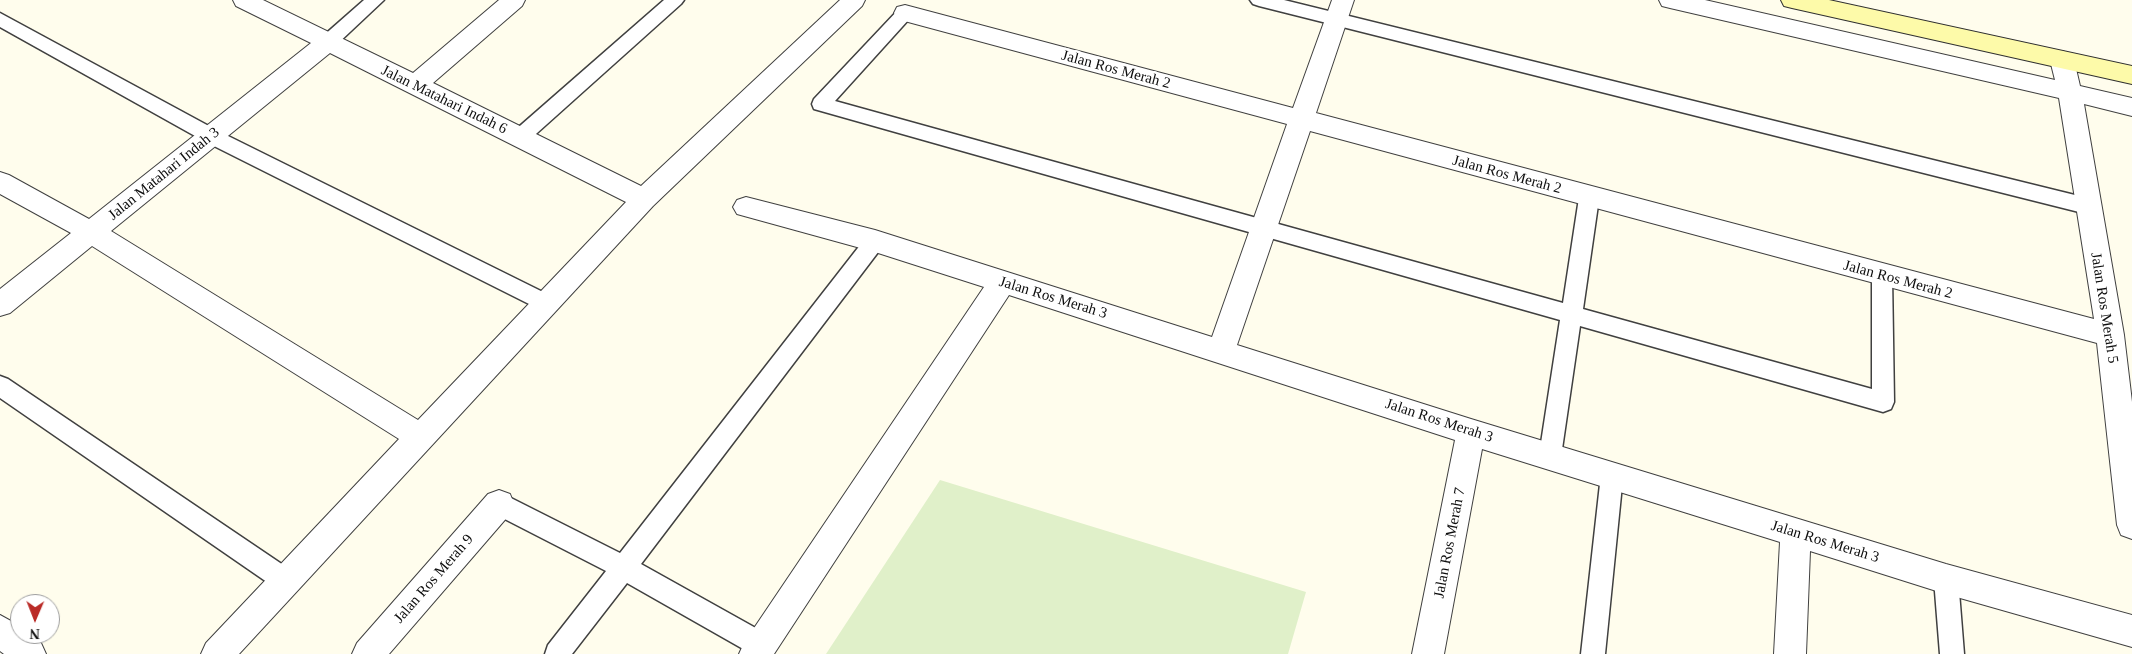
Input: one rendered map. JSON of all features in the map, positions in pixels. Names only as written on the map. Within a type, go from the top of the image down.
[{"type":"street","name":"Jalan Matahari Indah 6","points":[[244,0],[644,199]]},
{"type":"street","points":[[415,85],[514,0]]},
{"type":"street","points":[[217,654],[644,199],[854,0]]},
{"type":"street","points":[[1670,0],[2132,107]]},
{"type":"street","points":[[1792,0],[2132,75]]},
{"type":"street","points":[[1221,351],[1340,9]]},
{"type":"street","name":"Jalan Ros Merah 2","points":[[904,14],[2110,336]]},
{"type":"street","name":"Jalan Matahari Indah 3","points":[[0,305],[328,42]]},
{"type":"street","name":"Jalan Ros Merah 5","points":[[2062,60],[2070,92],[2087,206],[2110,336],[2132,525]]},
{"type":"street","points":[[0,182],[92,232],[421,437]]},
{"type":"street","name":"Jalan Ros Merah 3","points":[[746,207],[875,241],[1472,432],[1946,579],[2132,631]]},
{"type":"street","points":[[758,650],[1002,283]]},
{"type":"street","name":"Jalan Ros Merah 7","points":[[1428,654],[1472,432]]},
{"type":"street","name":"Jalan Ros Merah 9","points":[[368,654],[499,504]]},
{"type":"street","points":[[1790,654],[1796,532]]},
{"type":"street","points":[[0,631],[30,654]]},
{"type":"lane","points":[[328,42],[375,0]]},
{"type":"lane","points":[[520,137],[675,0]]},
{"type":"lane","points":[[1259,0],[1340,9],[2087,206]]},
{"type":"lane","points":[[904,14],[821,104],[1883,402],[1882,275]]},
{"type":"lane","points":[[0,19],[211,136],[546,303]]},
{"type":"lane","points":[[1550,456],[1589,198]]},
{"type":"lane","points":[[558,654],[875,241]]},
{"type":"lane","points":[[0,386],[286,581]]},
{"type":"lane","points":[[1593,654],[1612,475]]},
{"type":"lane","points":[[499,504],[624,568],[758,650]]},
{"type":"lane","points":[[1946,579],[1952,654]]},
{"type":"green space","points":[[940,480],[1306,592],[1288,654],[826,654]]}]
